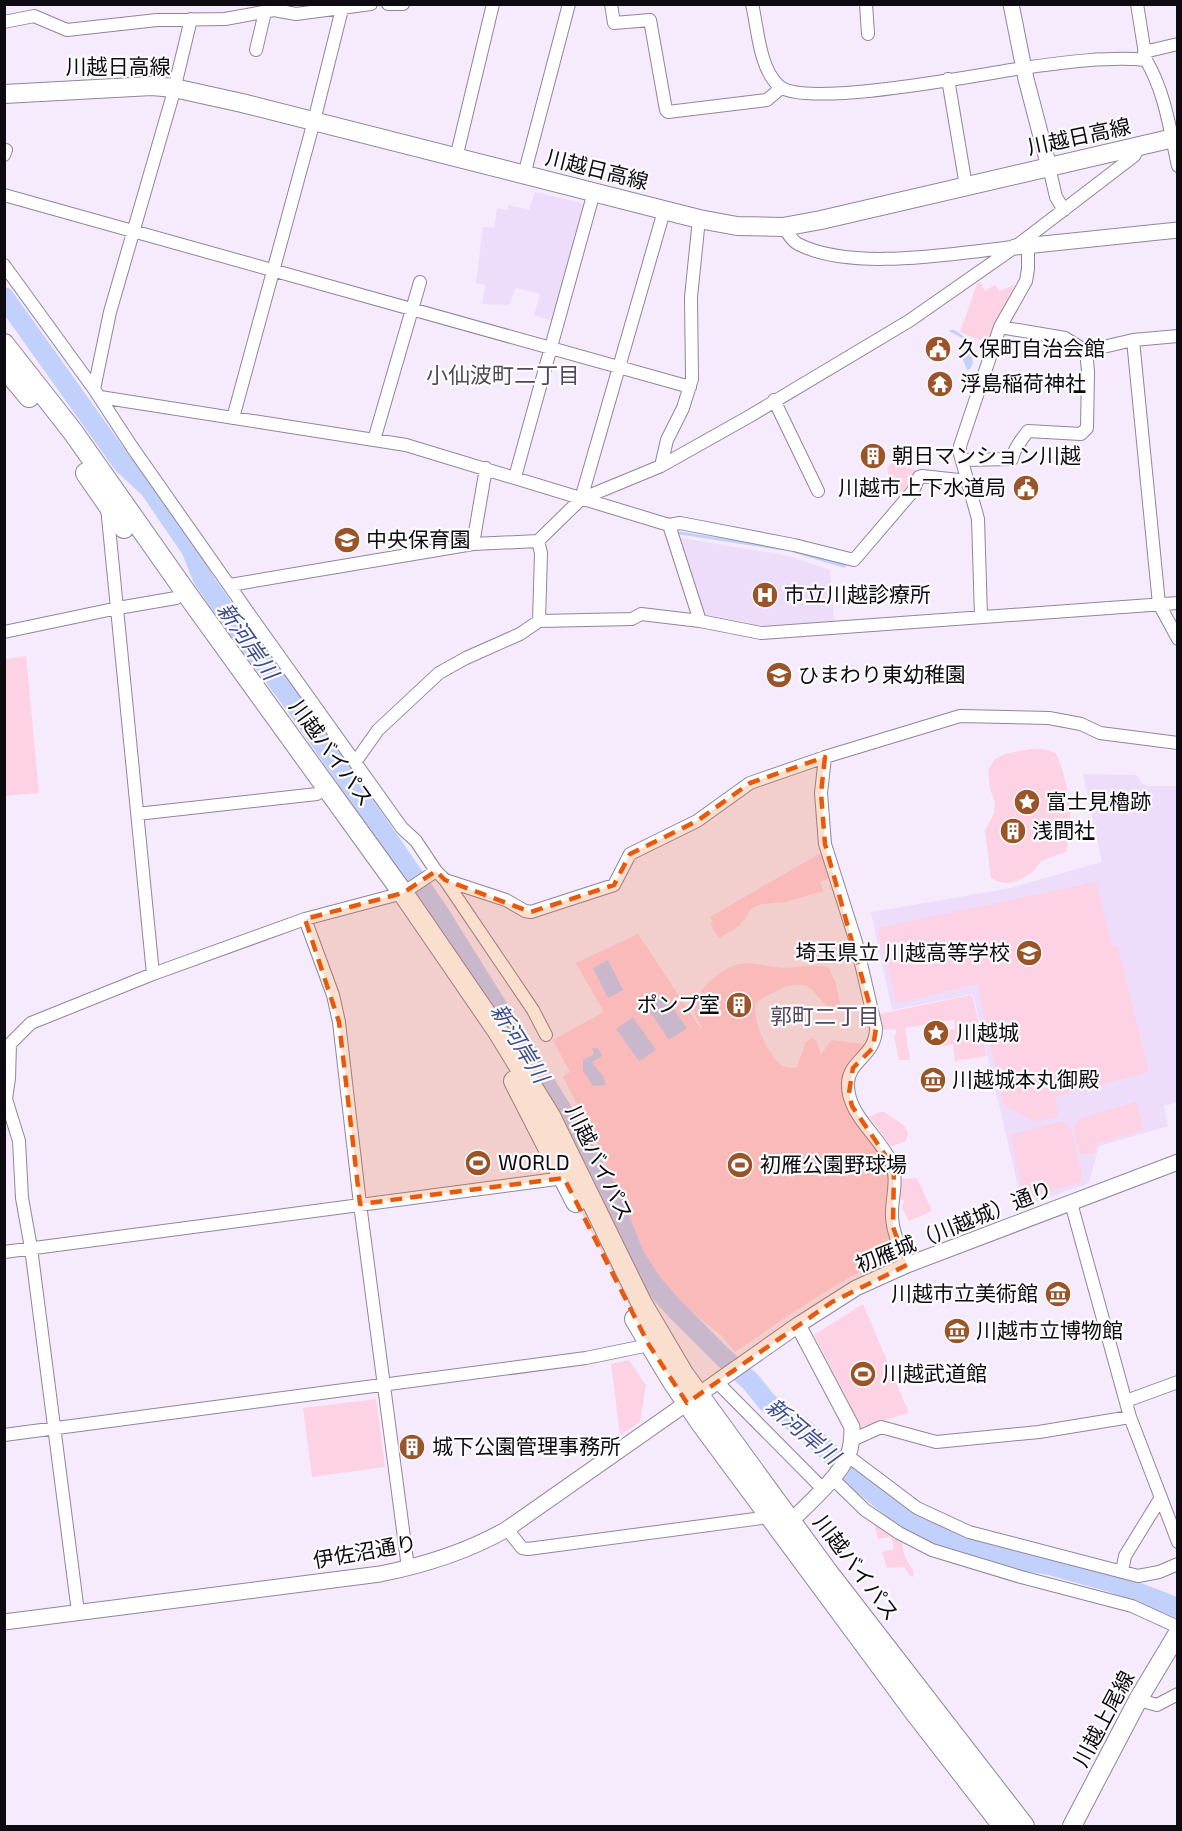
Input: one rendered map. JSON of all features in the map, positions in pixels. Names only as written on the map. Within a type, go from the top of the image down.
[{"type":"highway","name":"川越バイパス","points":[[4,344],[73,432],[401,892],[496,1030],[550,1116],[641,1302],[693,1399],[770,1517],[1003,1827]]},
{"type":"highway","name":"川越バイパス","points":[[4,367],[65,444],[317,794],[401,892],[489,1036],[649,1345],[790,1522],[1024,1827]]},
{"type":"main road","name":"川越日高線","points":[[5,90],[128,86],[174,88],[314,121],[664,211],[737,226],[783,227],[821,220],[1175,138]]},
{"type":"main road","name":"川越上尾線","points":[[1072,1827],[1139,1698],[1178,1633]]},
{"type":"street","points":[[4,22],[34,16],[67,30],[157,20],[225,19],[274,10],[296,14],[371,4]]},
{"type":"street","points":[[388,4],[403,4]]},
{"type":"street","points":[[456,158],[493,4]]},
{"type":"street","points":[[524,175],[569,4]]},
{"type":"street","points":[[611,4],[614,23],[650,20],[668,112],[767,100],[782,88]]},
{"type":"street","points":[[752,4],[764,57],[774,80],[782,88],[797,93],[840,93],[1024,68],[1145,56],[1178,44]]},
{"type":"street","points":[[866,4],[868,34]]},
{"type":"street","points":[[1011,4],[1024,68],[1056,197],[1064,210]]},
{"type":"street","points":[[1137,4],[1145,56],[1175,138],[1178,166]]},
{"type":"street","points":[[233,418],[342,9]]},
{"type":"street","points":[[256,50],[265,12]]},
{"type":"street","points":[[97,393],[110,312],[174,88],[191,19]]},
{"type":"street","points":[[948,79],[966,186]]},
{"type":"street","points":[[230,585],[473,544],[538,541],[581,499],[661,466],[750,416],[909,321],[1022,247],[1064,210],[1134,156],[1139,147]]},
{"type":"street","points":[[515,477],[594,192]]},
{"type":"street","points":[[4,195],[690,387]]},
{"type":"street","points":[[581,499],[664,211]]},
{"type":"street","points":[[661,466],[667,440],[683,408],[692,379],[691,297],[699,219]]},
{"type":"street","points":[[783,227],[796,244],[844,256],[886,259],[1178,230]]},
{"type":"street","points":[[981,616],[978,519],[960,446],[1000,327],[1026,281],[1028,269],[1022,247]]},
{"type":"street","points":[[4,265],[97,393],[132,447],[402,828],[416,841],[533,1011],[546,1035]]},
{"type":"street","points":[[374,440],[420,282]]},
{"type":"street","points":[[1000,327],[1065,338],[1086,351],[1133,340],[1178,336]]},
{"type":"street","points":[[1133,340],[1159,604],[1178,639]]},
{"type":"street","points":[[962,460],[1012,459],[1015,448],[1028,431],[1081,434],[1087,428],[1086,351]]},
{"type":"street","points":[[97,393],[233,418],[406,444],[669,525],[680,523],[794,545],[854,560],[914,491],[919,477],[968,481]]},
{"type":"street","points":[[774,400],[818,491]]},
{"type":"street","points":[[473,544],[486,468]]},
{"type":"street","points":[[107,504],[153,974]]},
{"type":"street","points":[[669,525],[700,621]]},
{"type":"street","points":[[538,541],[541,553],[539,621]]},
{"type":"street","points":[[4,632],[176,598]]},
{"type":"street","points":[[356,761],[378,730],[440,673],[466,658],[520,634],[539,621],[632,619],[641,614],[700,621],[761,633],[1178,603]]},
{"type":"street","points":[[78,1612],[31,1248],[22,1198],[19,1141],[5,1099],[9,1078],[10,1044],[31,1023],[153,974],[305,919],[401,892],[438,875],[506,900],[531,912],[614,885],[630,854],[698,821],[750,783],[825,757],[960,716],[1049,718],[1081,724],[1100,733],[1178,743]]},
{"type":"street","points":[[825,757],[821,793],[825,844],[856,942],[876,1028],[873,1048],[850,1074],[849,1093],[852,1106],[881,1145],[894,1168],[893,1227],[907,1265]]},
{"type":"street","points":[[137,814],[317,794]]},
{"type":"street","points":[[305,919],[333,995],[339,1022],[360,1204],[408,1568]]},
{"type":"street","name":"初雁城（川越城）通り","points":[[693,1399],[798,1325],[856,1288],[907,1265],[1178,1162]]},
{"type":"street","points":[[4,1252],[564,1178]]},
{"type":"street","points":[[1071,1203],[1130,1417],[1178,1542]]},
{"type":"street","points":[[790,1522],[828,1483],[848,1456],[852,1440],[852,1427],[798,1325]]},
{"type":"street","points":[[4,1435],[586,1358],[649,1345]]},
{"type":"street","points":[[722,1380],[828,1483],[899,1533],[932,1550],[1021,1577],[1131,1606],[1178,1627]]},
{"type":"street","points":[[1126,1401],[1178,1382]]},
{"type":"street","name":"伊佐沼通り","points":[[4,1622],[380,1574],[437,1560],[488,1540],[507,1529],[693,1399]]},
{"type":"street","points":[[852,1440],[880,1427],[936,1442],[1039,1432],[1130,1417]]},
{"type":"street","points":[[848,1456],[917,1508],[969,1532],[1138,1576],[1159,1572],[1178,1564]]},
{"type":"street","points":[[1122,1571],[1125,1556],[1160,1499]]},
{"type":"street","points":[[507,1529],[522,1548],[535,1549],[770,1517]]},
{"type":"street","points":[[1139,1698],[1157,1705],[1178,1694]]},
{"type":"highlighted area","points":[[825,757],[821,793],[825,844],[876,1028],[873,1048],[853,1068],[849,1093],[852,1106],[894,1168],[893,1227],[907,1265],[832,1302],[687,1403],[649,1345],[564,1178],[360,1204],[339,1022],[305,919],[403,893],[436,871],[445,880],[531,912],[614,885],[630,854],[697,821],[750,783]]},
{"type":"shaded area","points":[[535,192],[585,204],[552,321],[534,315],[540,294],[516,288],[509,305],[482,304],[485,285],[476,283],[483,227],[494,228],[497,208],[507,210],[509,205],[529,210]]},
{"type":"shaded area","points":[[980,282],[985,291],[995,285],[1000,291],[1015,284],[989,344],[960,332],[977,284]]},
{"type":"shaded area","points":[[892,462],[916,470],[910,488],[902,496],[891,487],[887,468]]},
{"type":"shaded area","name":"市立川越診療所","points":[[681,538],[789,556],[830,570],[834,621],[752,626],[746,622],[704,615]]},
{"type":"shaded area","points":[[26,656],[39,793],[5,796],[5,659]]},
{"type":"shaded area","points":[[1029,749],[1043,749],[1056,753],[1069,802],[1069,840],[1066,852],[1041,861],[1026,877],[1005,883],[991,878],[985,831],[994,813],[995,802],[990,789],[988,770],[995,759],[1005,754]]},
{"type":"shaded area","name":"埼玉県立 川越高等学校","points":[[1083,774],[1136,775],[1147,786],[1177,786],[1178,1102],[1164,1106],[1168,1126],[1099,1146],[1089,1183],[1023,1207],[973,994],[892,1010],[871,912],[1006,889],[1102,862]]},
{"type":"shaded area","points":[[819,854],[823,856],[831,878],[820,882],[823,891],[785,902],[762,904],[752,908],[739,926],[719,938],[710,924],[713,922],[710,917]]},
{"type":"shaded area","points":[[1096,882],[1112,946],[1118,947],[1149,1072],[1055,1097],[1058,1117],[1034,1122],[1003,1104],[977,984],[897,1003],[877,928]]},
{"type":"shaded area","points":[[638,934],[701,1029],[695,1015],[694,1007],[697,998],[709,982],[725,970],[741,964],[782,968],[822,966],[828,967],[835,981],[840,1003],[837,1007],[825,1004],[813,990],[801,985],[783,988],[757,1001],[755,1008],[758,1027],[766,1046],[777,1061],[790,1068],[797,1067],[806,1042],[813,1038],[821,1054],[832,1040],[868,1045],[843,1095],[844,1101],[885,1164],[887,1179],[885,1222],[898,1254],[834,1287],[735,1352],[722,1336],[682,1304],[649,1269],[634,1241],[630,1225],[597,1142],[563,1077],[570,1072],[553,1040],[604,1012],[576,963]]},
{"type":"shaded area","points":[[972,995],[987,1056],[955,1061],[953,1044],[939,1047],[936,1032],[955,1029],[954,1020],[905,1028],[910,1060],[899,1060],[894,1036],[896,1029],[883,1030],[879,1014]]},
{"type":"shaded area","points":[[1136,1102],[1144,1130],[1098,1143],[1095,1154],[1079,1154],[1073,1126],[1081,1118]]},
{"type":"shaded area","points":[[885,1112],[904,1126],[908,1134],[905,1142],[891,1146],[869,1117]]},
{"type":"shaded area","points":[[1062,1121],[1071,1129],[1082,1174],[1080,1182],[1024,1199],[1010,1135]]},
{"type":"shaded area","points":[[901,1177],[903,1179],[917,1178],[932,1211],[909,1221],[902,1207],[904,1201],[899,1198]]},
{"type":"shaded area","name":"川越武道館","points":[[863,1304],[909,1413],[861,1427],[814,1335]]},
{"type":"shaded area","points":[[629,1360],[646,1385],[640,1422],[620,1435],[611,1364]]},
{"type":"shaded area","points":[[376,1399],[385,1467],[312,1477],[303,1408]]},
{"type":"shaded area","points":[[874,1521],[902,1541],[906,1558],[914,1572],[913,1577],[904,1567],[887,1568],[882,1552],[894,1549],[891,1537],[878,1539]]},
{"type":"water","points":[[950,330],[968,339],[973,363],[970,369],[967,370],[962,357],[962,338]]},
{"type":"water","points":[[608,960],[623,990],[608,998],[593,968]]},
{"type":"water","points":[[663,994],[687,1028],[669,1040],[646,1006]]},
{"type":"water","points":[[633,1017],[656,1050],[639,1061],[616,1029]]},
{"type":"water","points":[[592,1048],[598,1048],[602,1056],[592,1062],[603,1076],[606,1085],[593,1086],[583,1071],[583,1060],[594,1054]]},
{"type":"waterway","name":"新河岸川","points":[[4,297],[123,464],[150,489],[191,549],[203,579],[299,710],[439,913],[560,1107],[611,1197],[634,1255],[652,1283],[673,1307],[751,1382],[767,1402],[805,1430],[846,1471],[912,1524],[962,1544],[1006,1558],[1050,1565],[1111,1582],[1178,1608]]},
{"type":"waterway","points":[[680,533],[790,550],[844,566]]},
{"type":"place","name":"久保町自治会館","points":[[938,349]]},
{"type":"place","name":"浮島稲荷神社","points":[[940,384]]},
{"type":"place","name":"朝日マンション川越","points":[[873,456]]},
{"type":"place","name":"川越市上下水道局","points":[[1026,488]]},
{"type":"place","name":"中央保育園","points":[[347,540]]},
{"type":"place","name":"市立川越診療所","points":[[765,595]]},
{"type":"place","name":"ひまわり東幼稚園","points":[[779,675]]},
{"type":"place","name":"富士見櫓跡","points":[[1027,802]]},
{"type":"place","name":"浅間社","points":[[1013,831]]},
{"type":"place","name":"埼玉県立 川越高等学校","points":[[1029,953]]},
{"type":"place","name":"ポンプ室","points":[[739,1005]]},
{"type":"place","name":"川越城","points":[[936,1033]]},
{"type":"place","name":"川越城本丸御殿","points":[[933,1080]]},
{"type":"place","name":"WORLD","points":[[478,1163]]},
{"type":"place","name":"初雁公園野球場","points":[[740,1165]]},
{"type":"place","name":"川越市立美術館","points":[[1058,1294]]},
{"type":"place","name":"川越市立博物館","points":[[957,1331]]},
{"type":"place","name":"川越武道館","points":[[863,1374]]},
{"type":"place","name":"城下公園管理事務所","points":[[412,1447]]},
{"type":"district","name":"小仙波町二丁目","points":[[503,375]]},
{"type":"district","name":"郭町二丁目","points":[[825,1016]]}]
